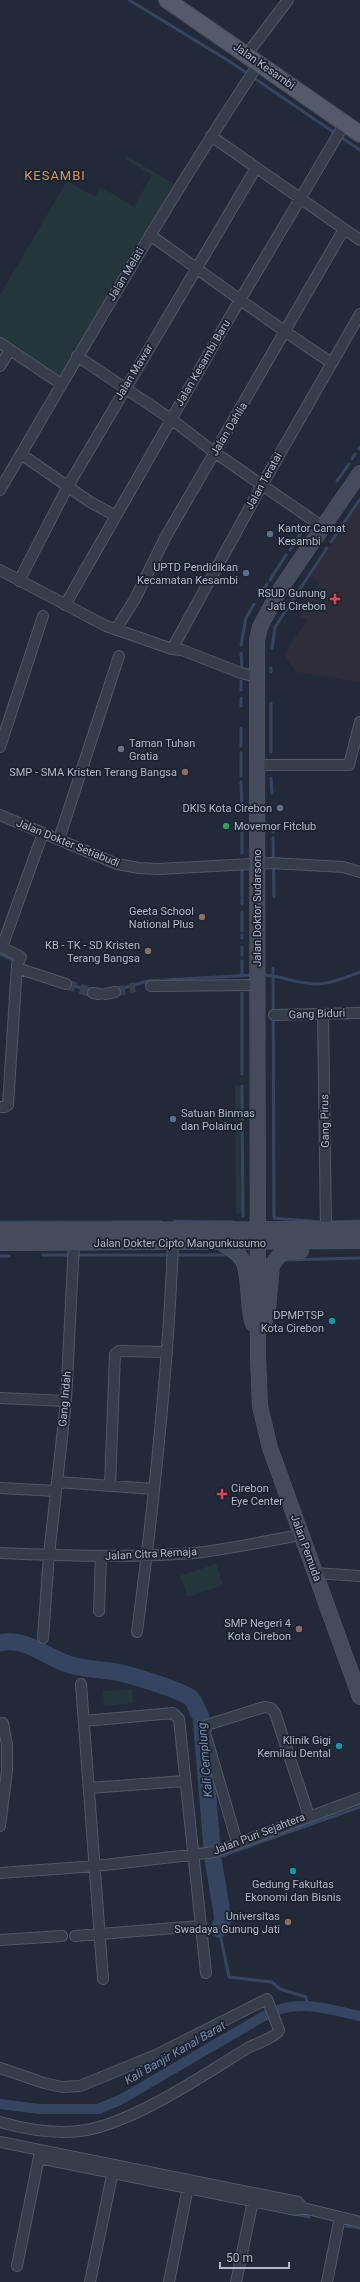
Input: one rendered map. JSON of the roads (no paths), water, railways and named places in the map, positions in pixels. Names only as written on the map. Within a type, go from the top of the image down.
[{"type":"main road","name":"Jalan Kesambi","points":[[167,0],[253,62],[340,130],[360,134]]},
{"type":"street","name":"Jalan Melati","points":[[0,490],[77,356],[150,235],[248,79],[253,62],[288,0]]},
{"type":"street","name":"Jalan Kesambi Baru","points":[[65,605],[240,299],[340,130]]},
{"type":"street","points":[[211,136],[360,240]]},
{"type":"street","name":"Jalan Mawar","points":[[19,581],[68,486],[256,168]]},
{"type":"street","name":"Jalan Dahlia","points":[[116,629],[214,452],[242,408],[283,332],[344,229]]},
{"type":"street","points":[[150,235],[240,299],[283,332],[332,364]]},
{"type":"street","name":"Jalan Teratai","points":[[172,649],[262,485],[360,314]]},
{"type":"street","points":[[0,343],[61,384]]},
{"type":"street","points":[[0,366],[10,350]]},
{"type":"street","points":[[77,356],[171,419],[214,452],[323,527]]},
{"type":"street","points":[[21,454],[92,503],[116,516]]},
{"type":"street","name":"Jalan Doktor Sudarsono","points":[[258,1236],[269,1015],[257,985],[257,967],[268,863],[257,765],[257,640],[264,618],[360,473]]},
{"type":"street","points":[[0,570],[65,605],[116,629],[172,649],[182,650],[241,673],[257,677]]},
{"type":"street","points":[[0,748],[43,616]]},
{"type":"street","points":[[59,839],[119,656]]},
{"type":"street","points":[[257,765],[349,765],[360,722]]},
{"type":"street","name":"Jalan Dokter Setiabudi","points":[[0,815],[117,864],[139,868],[158,869],[268,863],[343,867],[360,872]]},
{"type":"street","points":[[0,1107],[5,1107],[8,1105],[19,963],[21,957],[1,947],[43,833]]},
{"type":"street","points":[[19,963],[66,984]]},
{"type":"street","points":[[151,986],[257,985]]},
{"type":"street","name":"Gang Biduri","points":[[269,1015],[360,1012]]},
{"type":"street","name":"Gang Pirus","points":[[323,1014],[326,1235]]},
{"type":"street","name":"Jalan Dokter Cipto Mangunkusumo","points":[[0,1230],[258,1236],[326,1235],[360,1229]]},
{"type":"street","points":[[258,1336],[268,1308],[276,1259],[317,1248],[326,1235]]},
{"type":"street","name":"Jalan Dokter Cipto Mangunkusumo","points":[[326,1235],[360,1242]]},
{"type":"street","name":"Jalan Dokter Cipto Mangunkusumo","points":[[0,1243],[74,1251],[224,1245],[258,1236]]},
{"type":"street","name":"Jalan Pemuda","points":[[258,1236],[260,1406],[265,1432],[360,1697]]},
{"type":"street","points":[[224,1245],[241,1256],[247,1269],[249,1313],[258,1336]]},
{"type":"street","points":[[137,1632],[147,1556],[167,1352],[173,1246]]},
{"type":"street","name":"Gang Indah","points":[[43,1638],[49,1555],[66,1401],[74,1251]]},
{"type":"street","points":[[110,1486],[116,1354],[119,1351],[167,1352]]},
{"type":"street","points":[[0,1398],[66,1401]]},
{"type":"street","points":[[0,1488],[110,1486],[154,1490]]},
{"type":"street","name":"Jalan Citra Remaja","points":[[0,1553],[147,1556],[224,1549],[301,1535]]},
{"type":"street","points":[[100,1611],[101,1556]]},
{"type":"street","points":[[315,1573],[360,1576]]},
{"type":"street","points":[[81,1684],[104,1979]]},
{"type":"street","points":[[238,1842],[205,1733],[207,1724],[264,1707],[271,1708],[275,1712],[309,1816]]},
{"type":"street","points":[[84,1721],[173,1713],[176,1715],[185,1781],[198,1855],[200,1926],[206,1973]]},
{"type":"street","points":[[0,1826],[7,1771],[7,1745],[3,1723]]},
{"type":"street","points":[[89,1788],[185,1781]]},
{"type":"street","name":"Jalan Puri Sejahtera","points":[[0,1873],[96,1866],[214,1852],[360,1798]]},
{"type":"street","points":[[75,1936],[200,1926]]},
{"type":"street","points":[[0,1940],[62,1936]]},
{"type":"street","points":[[0,2068],[44,2083],[62,2087],[80,2086],[156,2055],[267,1999],[279,2030],[277,2035],[254,2045],[147,2107],[112,2122],[80,2131],[36,2130],[0,2122]]},
{"type":"street","points":[[0,2142],[40,2154],[113,2169],[253,2197],[298,2202],[303,2208],[360,2222]]},
{"type":"street","points":[[17,2266],[40,2154]]},
{"type":"street","points":[[90,2282],[113,2169]]},
{"type":"street","points":[[169,2282],[189,2184]]},
{"type":"street","points":[[236,2282],[253,2197]]},
{"type":"street","points":[[327,2282],[340,2217]]},
{"type":"waterway","points":[[129,0],[229,61],[360,150]]},
{"type":"waterway","points":[[352,459],[355,454]]},
{"type":"waterway","points":[[337,481],[349,464]]},
{"type":"waterway","points":[[331,542],[360,499]]},
{"type":"waterway","points":[[290,550],[305,527]]},
{"type":"waterway","points":[[272,648],[275,627],[327,548]]},
{"type":"waterway","points":[[270,580],[286,555]]},
{"type":"waterway","points":[[259,598],[267,584]]},
{"type":"waterway","points":[[241,645],[246,618],[254,604]]},
{"type":"waterway","points":[[241,653],[242,669]]},
{"type":"waterway","points":[[241,681],[241,690]]},
{"type":"waterway","points":[[241,698],[241,706]]},
{"type":"waterway","points":[[271,703],[271,752]]},
{"type":"waterway","points":[[241,728],[241,746]]},
{"type":"waterway","points":[[241,753],[241,776]]},
{"type":"waterway","points":[[271,778],[272,793]]},
{"type":"waterway","points":[[241,782],[242,812]]},
{"type":"waterway","points":[[273,825],[273,832]]},
{"type":"waterway","points":[[242,828],[242,853]]},
{"type":"waterway","points":[[273,838],[274,897]]},
{"type":"waterway","points":[[242,871],[242,896]]},
{"type":"waterway","points":[[242,899],[242,904]]},
{"type":"waterway","points":[[242,912],[242,931]]},
{"type":"waterway","points":[[242,947],[242,955]]},
{"type":"waterway","points":[[0,954],[28,967]]},
{"type":"waterway","points":[[242,961],[242,975]]},
{"type":"waterway","points":[[273,968],[274,1218],[322,1222]]},
{"type":"waterway","points":[[261,975],[319,984],[335,981],[360,972]]},
{"type":"waterway","points":[[117,990],[148,981],[253,975]]},
{"type":"waterway","points":[[68,984],[92,991]]},
{"type":"waterway","points":[[242,993],[242,1074]]},
{"type":"waterway","points":[[242,1086],[243,1216]]},
{"type":"waterway","points":[[175,1221],[234,1222]]},
{"type":"waterway","points":[[328,1222],[360,1221]]},
{"type":"waterway","points":[[0,1222],[161,1222]]},
{"type":"waterway","points":[[43,1255],[226,1255]]},
{"type":"waterway","points":[[0,1256],[9,1256]]},
{"type":"waterway","name":"Kali Cemplung","points":[[282,1260],[360,1258]]},
{"type":"waterway","name":"Kali Cemplung","points":[[0,1643],[18,1642],[71,1665],[82,1668],[118,1672],[164,1686],[191,1698],[201,1717],[213,1859],[223,1919],[219,1929]]},
{"type":"waterway","points":[[213,1859],[360,1807]]},
{"type":"waterway","points":[[219,1929],[229,1977],[272,1982],[280,1989],[306,1997],[308,2007]]},
{"type":"waterway","name":"Kali Banjir Kanal Barat","points":[[0,2104],[39,2109],[98,2109],[120,2100],[264,2016],[277,2010],[294,2006],[303,2006],[360,2016]]},
{"type":"waterway","points":[[294,2214],[309,2217]]},
{"type":"waterway","points":[[346,2226],[360,2228]]},
{"type":"tunnel","points":[[66,984],[93,993]]},
{"type":"tunnel","points":[[115,992],[135,987]]},
{"type":"place","name":"Kantor Camat Kesambi","points":[[270,534]]},
{"type":"place","name":"UPTD Pendidikan Kecamatan Kesambi","points":[[246,573]]},
{"type":"place","name":"RSUD Gunung Jati Cirebon","points":[[335,599]]},
{"type":"place","name":"Taman Tuhan Gratia","points":[[121,749]]},
{"type":"place","name":"SMP - SMA Kristen Terang Bangsa","points":[[185,772]]},
{"type":"place","name":"DKIS Kota Cirebon","points":[[280,808]]},
{"type":"place","name":"Movemor Fitclub","points":[[226,826]]},
{"type":"place","name":"Geeta School National Plus","points":[[202,917]]},
{"type":"place","name":"KB - TK - SD Kristen Terang Bangsa","points":[[148,951]]},
{"type":"place","name":"Satuan Binmas dan Polairud","points":[[173,1119]]},
{"type":"place","name":"DPMPTSP Kota Cirebon","points":[[332,1321]]},
{"type":"place","name":"Cirebon Eye Center","points":[[222,1494]]},
{"type":"place","name":"SMP Negeri 4 Kota Cirebon","points":[[299,1629]]},
{"type":"place","name":"Klinik Gigi Kemilau Dental","points":[[339,1746]]},
{"type":"place","name":"Gedung Fakultas Ekonomi dan Bisnis","points":[[293,1871]]},
{"type":"place","name":"Universitas Swadaya Gunung Jati","points":[[288,1922]]},
{"type":"district","name":"KESAMBI","points":[[55,175]]}]
